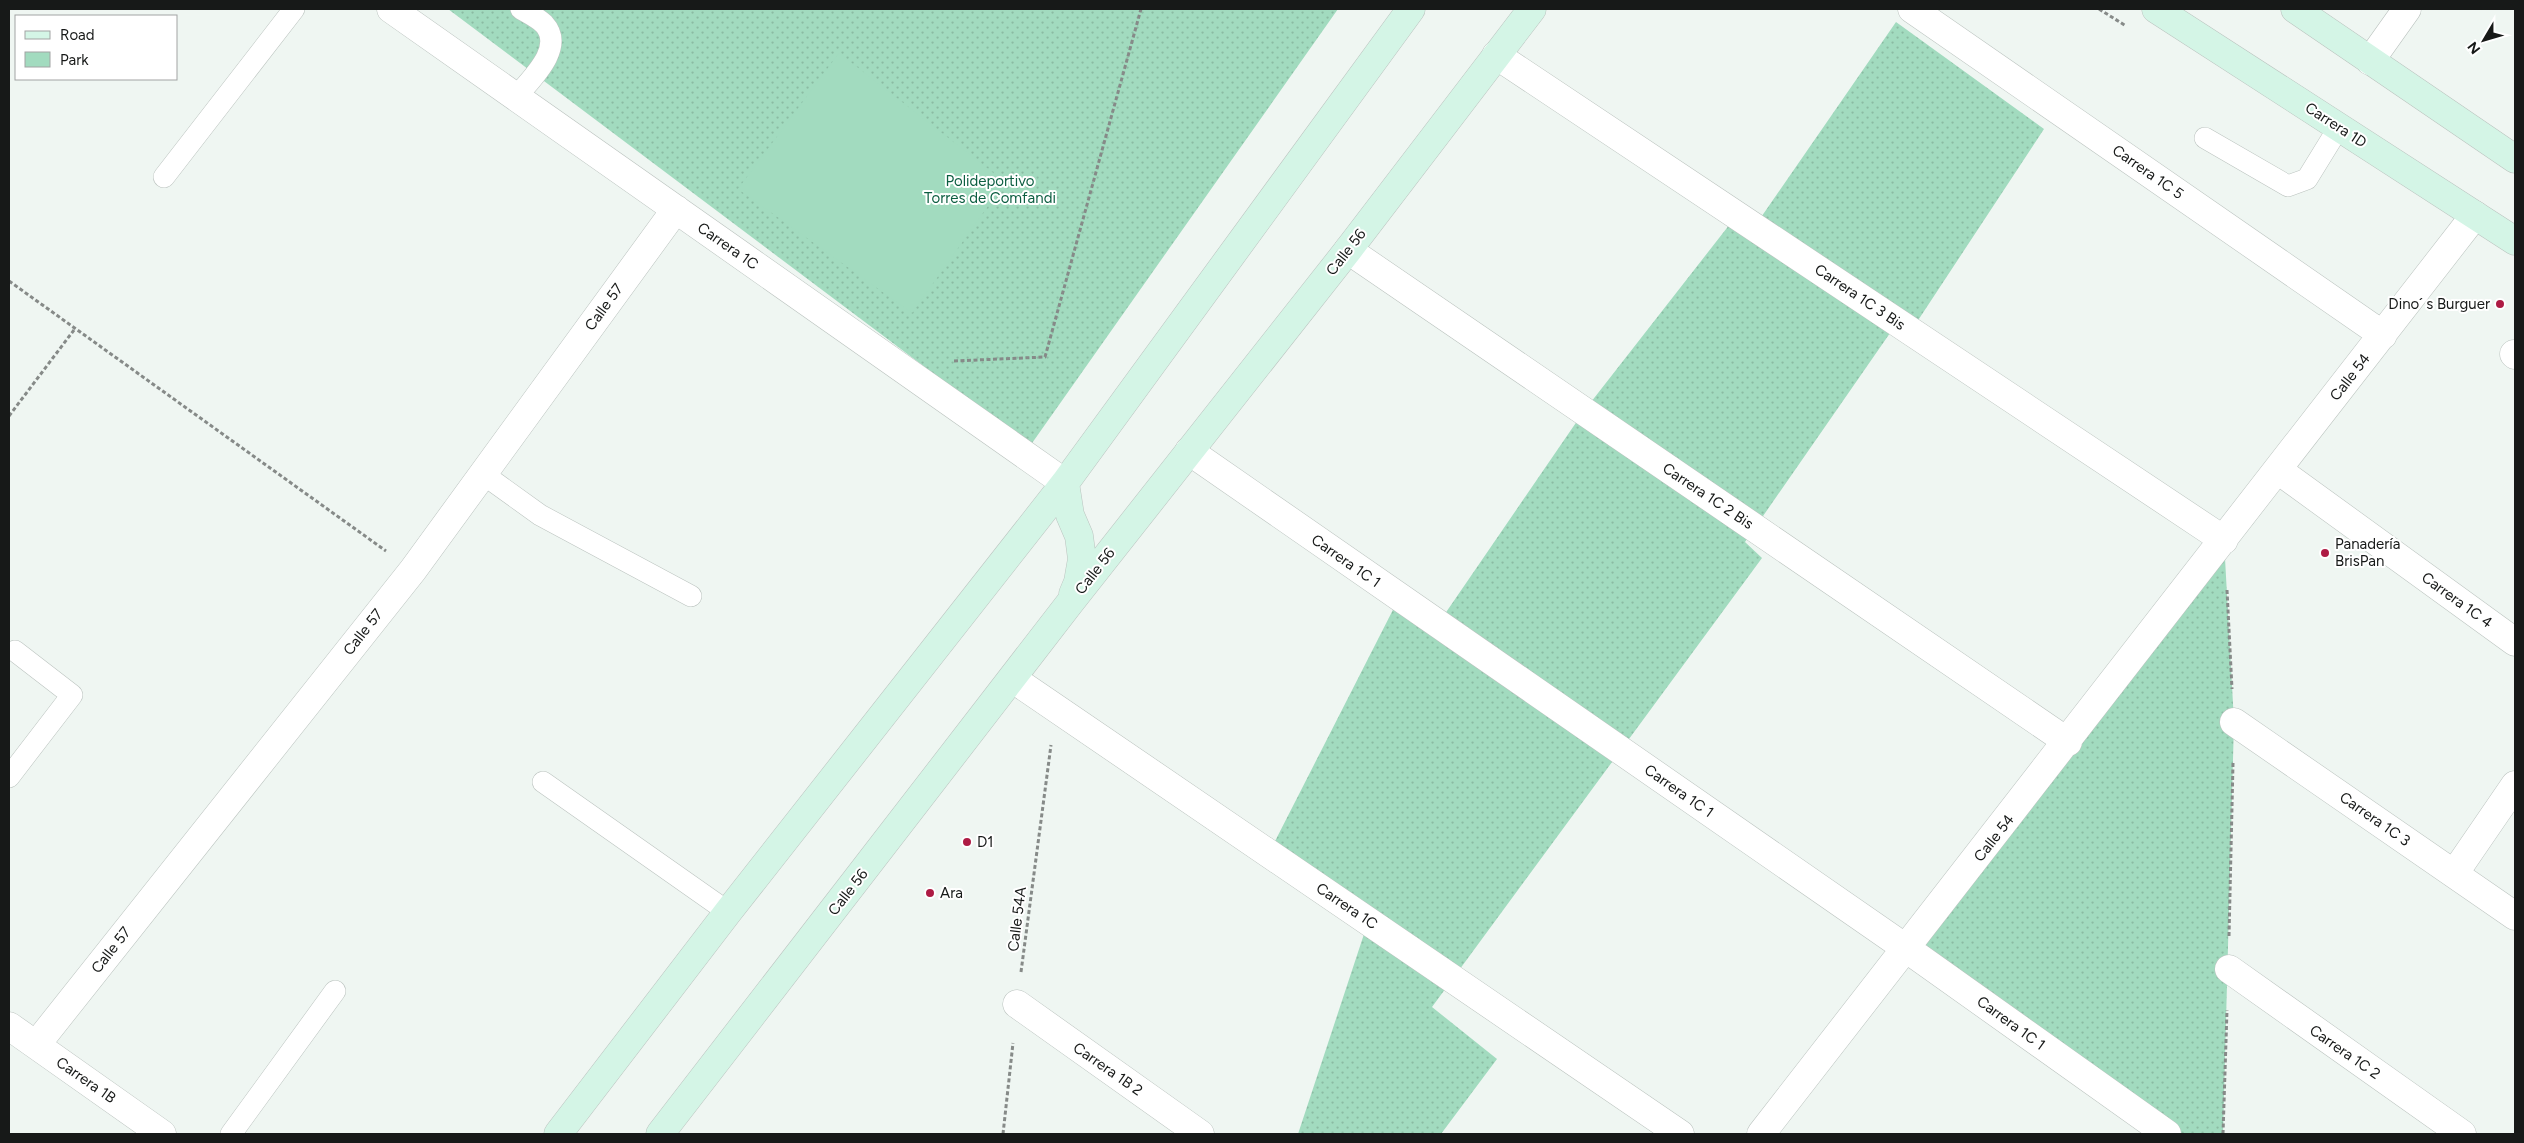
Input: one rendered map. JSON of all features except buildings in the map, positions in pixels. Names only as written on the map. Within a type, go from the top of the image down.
[{"type":"street","name":"Carrera 1C","points":[[391,9],[1065,483]]},
{"type":"street","points":[[558,1134],[728,912],[1065,483],[1412,9]]},
{"type":"street","name":"Calle 56","points":[[660,1134],[1069,604],[1348,250],[1532,9]]},
{"type":"street","name":"Carrera 1C 5","points":[[1912,9],[2383,335]]},
{"type":"street","name":"Carrera 1D","points":[[2156,9],[2515,241]]},
{"type":"street","points":[[2295,9],[2515,159]]},
{"type":"street","points":[[2370,61],[2407,9]]},
{"type":"street","name":"Carrera 1C 3 Bis","points":[[1496,54],[2224,540]]},
{"type":"street","name":"Calle 57","points":[[36,1045],[412,570],[676,209]]},
{"type":"street","name":"Calle 54","points":[[1762,1134],[2475,215]]},
{"type":"street","name":"Carrera 1C 2 Bis","points":[[1348,250],[2068,742]]},
{"type":"street","name":"Carrera 1C 1","points":[[1189,451],[1907,949],[2167,1134]]},
{"type":"street","name":"Carrera 1C 4","points":[[2278,470],[2515,642]]},
{"type":"street","points":[[1065,483],[1070,515],[1079,536],[1082,560],[1078,582],[1069,604]]},
{"type":"street","name":"Carrera 1C","points":[[1013,679],[1680,1134]]},
{"type":"street","name":"Carrera 1C 3","points":[[2234,722],[2515,916]]},
{"type":"street","points":[[2454,874],[2515,785]]},
{"type":"street","name":"Carrera 1C 2","points":[[2229,969],[2462,1134]]},
{"type":"street","name":"Carrera 1B 2","points":[[1017,1004],[1200,1134]]},
{"type":"street","name":"Carrera 1B","points":[[9,1026],[162,1134]]},
{"type":"lane","points":[[164,177],[294,9]]},
{"type":"lane","points":[[516,97],[547,59],[551,42],[545,25],[521,9]]},
{"type":"lane","points":[[2205,138],[2288,186],[2307,179],[2339,127]]},
{"type":"lane","points":[[483,474],[540,515],[691,596]]},
{"type":"lane","points":[[9,777],[72,695],[15,652]]},
{"type":"lane","points":[[542,782],[728,912]]},
{"type":"lane","points":[[231,1134],[335,992]]},
{"type":"path","points":[[948,362],[1045,357],[1141,9]]},
{"type":"path","points":[[9,281],[74,330],[412,570]]},
{"type":"path","points":[[9,416],[74,330]]},
{"type":"path","points":[[2223,1134],[2229,969],[2234,722],[2224,540]]},
{"type":"path","name":"Calle 54A","points":[[1004,1134],[1017,1004],[1056,707]]},
{"type":"green space","name":"Polideportivo Torres de Comfandi","points":[[448,9],[1338,9],[1030,446]]},
{"type":"green space","points":[[1896,22],[2044,129],[1911,331],[1897,323],[1745,542],[1762,558],[1432,1007],[1497,1059],[1441,1134],[1298,1134],[1366,928],[1269,853],[1399,598],[1438,624],[1584,411],[1737,215],[1755,226]]},
{"type":"green space","points":[[839,53],[1005,182],[912,313],[738,189]]},
{"type":"green space","points":[[2224,540],[2234,722],[2223,1134],[2167,1134],[1907,949]]},
{"type":"place","name":"Dino´ s Burguer","points":[[2500,304]]},
{"type":"place","name":"Panadería BrisPan","points":[[2325,553]]},
{"type":"place","name":"D1","points":[[967,842]]},
{"type":"place","name":"Ara","points":[[930,893]]}]
